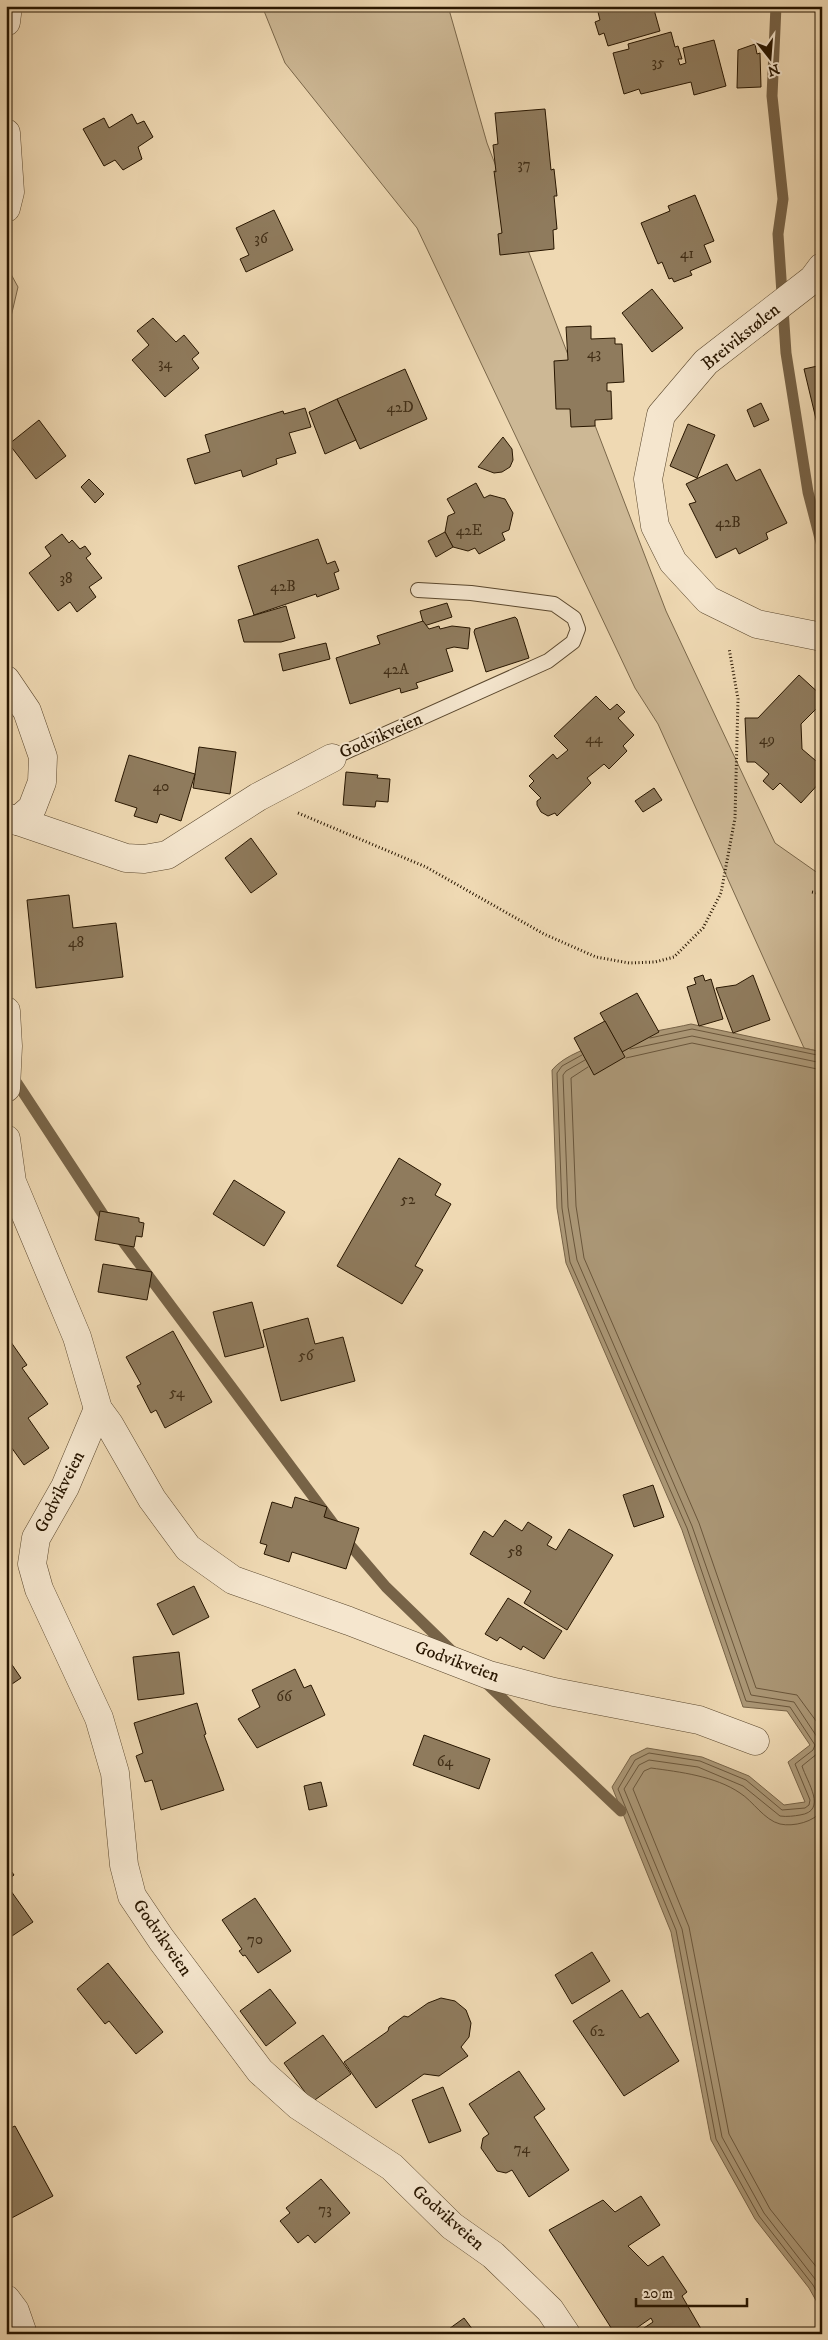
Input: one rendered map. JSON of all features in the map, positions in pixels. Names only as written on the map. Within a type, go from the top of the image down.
[{"type":"street","points":[[6,22],[8,6]]},
{"type":"street","points":[[6,133],[10,192],[6,208]]},
{"type":"street","name":"Breivikstølen","points":[[822,267],[813,279],[706,362],[661,415],[648,479],[655,526],[673,562],[708,600],[757,624],[822,637]]},
{"type":"street","name":"Godvikveien","points":[[6,680],[27,711],[43,757],[42,782],[32,808],[12,819]]},
{"type":"street","name":"Godvikveien","points":[[12,819],[126,858],[144,859],[167,855],[258,796],[332,758]]},
{"type":"street","points":[[6,1011],[8,1046],[6,1088]]},
{"type":"street","name":"Godvikveien","points":[[6,1139],[12,1182],[77,1337],[98,1409],[109,1424],[152,1499],[188,1548],[233,1580],[349,1620],[490,1675],[554,1692],[699,1720],[755,1741]]},
{"type":"street","name":"Godvikveien","points":[[98,1409],[65,1487],[36,1538],[32,1564],[39,1589],[99,1718],[114,1773],[124,1865],[132,1896],[161,1940],[260,2071],[299,2106],[392,2167],[452,2226],[492,2255],[550,2310],[566,2334]]},
{"type":"street","points":[[6,2299],[15,2311],[23,2334]]},
{"type":"lane","name":"Godvikveien","points":[[332,758],[548,661],[573,642],[578,629],[574,618],[554,604],[471,593],[418,590]]},
{"type":"path","points":[[258,796],[426,867],[544,934],[596,957],[629,963],[655,962],[674,957],[703,928],[721,893],[735,818],[738,698],[723,607]]},
{"type":"path","points":[[812,892],[822,894]]},
{"type":"shaded area","points":[[262,6],[448,6],[487,143],[666,611],[775,843],[822,876],[822,1052],[804,1048],[658,724],[635,688],[417,228],[285,63]]},
{"type":"shaded area","points":[[6,265],[18,287],[6,338]]},
{"type":"water","points":[[691,1024],[822,1052],[822,2311],[809,2288],[755,2219],[711,2140],[671,1932],[612,1787],[631,1756],[647,1748],[702,1757],[749,1776],[784,1805],[805,1802],[788,1762],[810,1745],[787,1711],[743,1707],[682,1530],[566,1263],[557,1208],[552,1070],[563,1060],[597,1045]]},
{"type":"building","points":[[604,6],[653,6],[660,31],[608,46],[604,33],[599,35],[595,22],[600,20],[597,8]]},
{"type":"building","points":[[671,32],[675,47],[678,46],[682,59],[678,59],[680,65],[686,63],[683,48],[714,40],[726,86],[694,95],[691,82],[641,94],[639,89],[624,94],[613,53],[629,49],[628,44]]},
{"type":"building","points":[[755,44],[757,54],[760,53],[761,87],[737,88],[738,50]]},
{"type":"building","points":[[545,109],[551,170],[554,169],[557,196],[554,196],[557,229],[553,230],[554,249],[500,255],[498,234],[502,233],[494,171],[496,172],[493,145],[498,144],[495,113]]},
{"type":"building","points":[[132,114],[137,124],[144,121],[153,137],[138,147],[142,159],[123,170],[115,160],[104,166],[83,129],[104,118],[109,128]]},
{"type":"building","points":[[695,195],[714,241],[704,245],[711,262],[690,271],[692,275],[674,282],[672,278],[669,279],[662,262],[658,264],[641,223],[670,211],[668,206]]},
{"type":"building","points":[[274,210],[293,250],[246,272],[240,259],[249,255],[236,228]]},
{"type":"building","points":[[652,289],[683,328],[652,352],[622,313]]},
{"type":"building","points":[[153,318],[176,342],[184,335],[199,353],[192,359],[199,368],[165,397],[132,360],[149,345],[137,331]]},
{"type":"building","points":[[591,326],[591,339],[615,338],[615,344],[622,344],[624,382],[607,383],[607,391],[611,391],[612,419],[595,420],[595,426],[571,427],[570,409],[556,409],[554,361],[568,360],[566,327]]},
{"type":"building","points":[[822,365],[822,444],[804,369]]},
{"type":"building","points":[[405,369],[427,419],[360,449],[337,399]]},
{"type":"building","points":[[337,399],[356,440],[325,454],[309,412]]},
{"type":"building","points":[[761,403],[769,420],[754,427],[747,410]]},
{"type":"building","points":[[305,408],[311,427],[289,433],[296,453],[276,459],[277,464],[243,477],[241,470],[195,484],[187,459],[210,452],[205,435],[283,411],[284,414]]},
{"type":"building","points":[[39,420],[66,456],[36,479],[9,444]]},
{"type":"building","points":[[688,424],[715,435],[697,478],[670,466]]},
{"type":"building","points":[[503,437],[512,449],[513,460],[510,467],[502,472],[494,473],[478,467]]},
{"type":"building","points":[[727,464],[736,481],[760,469],[787,523],[766,533],[768,539],[739,554],[736,548],[716,558],[689,504],[696,502],[686,484]]},
{"type":"building","points":[[89,479],[104,494],[95,503],[81,487]]},
{"type":"building","points":[[476,483],[484,498],[490,495],[505,499],[513,513],[509,530],[502,533],[505,540],[479,554],[475,548],[468,551],[453,547],[445,532],[448,516],[455,513],[447,499]]},
{"type":"building","points":[[445,532],[453,547],[436,557],[428,541]]},
{"type":"building","points":[[62,534],[69,543],[72,540],[80,549],[85,546],[91,554],[86,558],[102,578],[89,587],[96,597],[77,612],[70,602],[58,611],[29,573],[51,556],[45,547]]},
{"type":"building","points":[[318,539],[327,564],[335,561],[339,571],[334,573],[339,589],[317,597],[316,594],[254,615],[238,566]]},
{"type":"building","points":[[447,603],[452,617],[424,626],[420,611]]},
{"type":"building","points":[[286,606],[295,638],[281,642],[244,642],[238,620]]},
{"type":"building","points":[[515,617],[529,658],[486,672],[474,632],[475,629]]},
{"type":"building","points":[[423,621],[429,629],[439,626],[440,629],[452,626],[470,628],[468,649],[454,647],[446,649],[453,671],[416,683],[418,688],[401,693],[400,688],[350,704],[336,658],[380,644],[377,636]]},
{"type":"building","points":[[326,643],[330,659],[283,671],[279,654]]},
{"type":"building","points":[[799,675],[822,696],[822,703],[801,724],[802,749],[822,766],[822,780],[801,803],[780,783],[773,790],[763,781],[769,774],[755,762],[747,762],[745,718],[758,718]]},
{"type":"building","points":[[596,696],[610,710],[617,704],[625,712],[618,718],[634,735],[623,746],[627,751],[609,769],[604,764],[587,778],[591,783],[557,816],[555,813],[548,816],[541,812],[537,805],[537,801],[541,798],[529,786],[534,781],[529,776],[553,754],[557,759],[568,750],[554,736]]},
{"type":"building","points":[[199,747],[236,752],[230,794],[193,788]]},
{"type":"building","points":[[129,755],[195,774],[181,821],[160,814],[157,823],[134,816],[137,808],[115,801]]},
{"type":"building","points":[[346,772],[378,775],[377,778],[390,779],[388,802],[376,801],[375,807],[343,805]]},
{"type":"building","points":[[654,788],[662,800],[643,812],[635,801]]},
{"type":"building","points":[[251,838],[277,874],[251,893],[225,858]]},
{"type":"building","points":[[69,895],[73,928],[116,923],[123,977],[36,988],[27,900]]},
{"type":"building","points":[[703,975],[705,981],[711,979],[723,1019],[699,1026],[687,987],[696,984],[694,978]]},
{"type":"building","points":[[753,975],[770,1020],[733,1033],[716,988],[736,985]]},
{"type":"building","points":[[637,993],[659,1032],[622,1052],[600,1013]]},
{"type":"building","points":[[605,1021],[625,1057],[594,1075],[574,1038]]},
{"type":"building","points":[[399,1158],[441,1184],[435,1195],[451,1204],[415,1266],[423,1270],[402,1304],[337,1266]]},
{"type":"building","points":[[234,1180],[285,1212],[264,1246],[213,1214]]},
{"type":"building","points":[[100,1211],[139,1218],[139,1222],[144,1223],[142,1237],[136,1236],[134,1247],[95,1240]]},
{"type":"building","points":[[103,1264],[152,1272],[147,1300],[98,1292]]},
{"type":"building","points":[[252,1302],[264,1347],[225,1357],[213,1312]]},
{"type":"building","points":[[308,1318],[315,1344],[343,1337],[355,1381],[281,1401],[263,1330]]},
{"type":"building","points":[[173,1331],[212,1402],[165,1428],[156,1410],[151,1413],[137,1386],[141,1384],[126,1357]]},
{"type":"building","points":[[6,1335],[27,1365],[22,1368],[48,1404],[28,1418],[49,1448],[24,1465],[6,1440]]},
{"type":"building","points":[[653,1485],[664,1517],[634,1527],[623,1495]]},
{"type":"building","points":[[295,1497],[327,1507],[324,1517],[359,1528],[346,1569],[292,1552],[289,1562],[264,1554],[267,1545],[260,1543],[272,1502],[292,1508]]},
{"type":"building","points":[[505,1520],[522,1531],[528,1522],[552,1537],[547,1545],[556,1550],[569,1529],[613,1555],[567,1630],[524,1603],[531,1591],[470,1554],[484,1531],[493,1537]]},
{"type":"building","points":[[194,1586],[209,1617],[173,1635],[157,1604]]},
{"type":"building","points":[[508,1598],[562,1631],[544,1659],[523,1646],[521,1650],[500,1637],[497,1641],[485,1634]]},
{"type":"building","points":[[179,1652],[184,1694],[138,1700],[133,1657]]},
{"type":"building","points":[[6,1656],[21,1678],[6,1688]]},
{"type":"building","points":[[295,1669],[304,1688],[311,1685],[325,1715],[257,1748],[238,1719],[260,1707],[252,1690]]},
{"type":"building","points":[[197,1703],[206,1734],[204,1735],[224,1790],[161,1810],[152,1780],[145,1782],[136,1756],[143,1753],[134,1723]]},
{"type":"building","points":[[424,1735],[490,1759],[479,1789],[413,1765]]},
{"type":"building","points":[[321,1782],[327,1806],[309,1810],[304,1786]]},
{"type":"building","points":[[6,1864],[14,1875],[6,1881]]},
{"type":"building","points":[[6,1884],[33,1922],[6,1940]]},
{"type":"building","points":[[255,1898],[291,1951],[258,1973],[245,1955],[243,1956],[239,1951],[242,1949],[222,1920]]},
{"type":"building","points":[[592,1952],[610,1981],[572,2004],[555,1975]]},
{"type":"building","points":[[108,1963],[163,2032],[136,2054],[109,2021],[105,2024],[77,1989]]},
{"type":"building","points":[[270,1989],[296,2023],[266,2046],[240,2011]]},
{"type":"building","points":[[622,1990],[640,2018],[648,2013],[679,2061],[624,2096],[573,2021]]},
{"type":"building","points":[[441,1998],[455,2001],[466,2010],[471,2023],[469,2037],[461,2047],[468,2056],[439,2076],[424,2074],[376,2108],[344,2062],[388,2031],[389,2027],[404,2016],[408,2017],[428,2003]]},
{"type":"building","points":[[323,2035],[351,2074],[312,2102],[284,2063]]},
{"type":"building","points":[[519,2071],[545,2109],[534,2117],[569,2170],[529,2197],[512,2170],[506,2173],[497,2171],[481,2148],[483,2138],[489,2134],[469,2104]]},
{"type":"building","points":[[443,2087],[461,2131],[429,2143],[412,2100]]},
{"type":"building","points":[[15,2126],[53,2196],[6,2221],[6,2130]]},
{"type":"building","points":[[321,2179],[350,2213],[315,2243],[308,2235],[298,2243],[280,2221],[290,2213],[286,2208]]},
{"type":"building","points":[[641,2196],[660,2225],[628,2246],[648,2266],[663,2256],[687,2292],[682,2296],[704,2334],[635,2334],[653,2322],[651,2318],[628,2334],[615,2334],[549,2230],[603,2200],[615,2212]]},
{"type":"building","points":[[464,2318],[476,2334],[442,2334]]},
{"type":"waterway","points":[[776,6],[772,96],[783,199],[778,234],[786,353],[808,492],[822,546]]},
{"type":"waterway","points":[[11,1074],[108,1222]]},
{"type":"waterway","points":[[118,1235],[344,1538],[386,1587],[455,1654]]},
{"type":"waterway","points":[[483,1680],[621,1811]]}]
